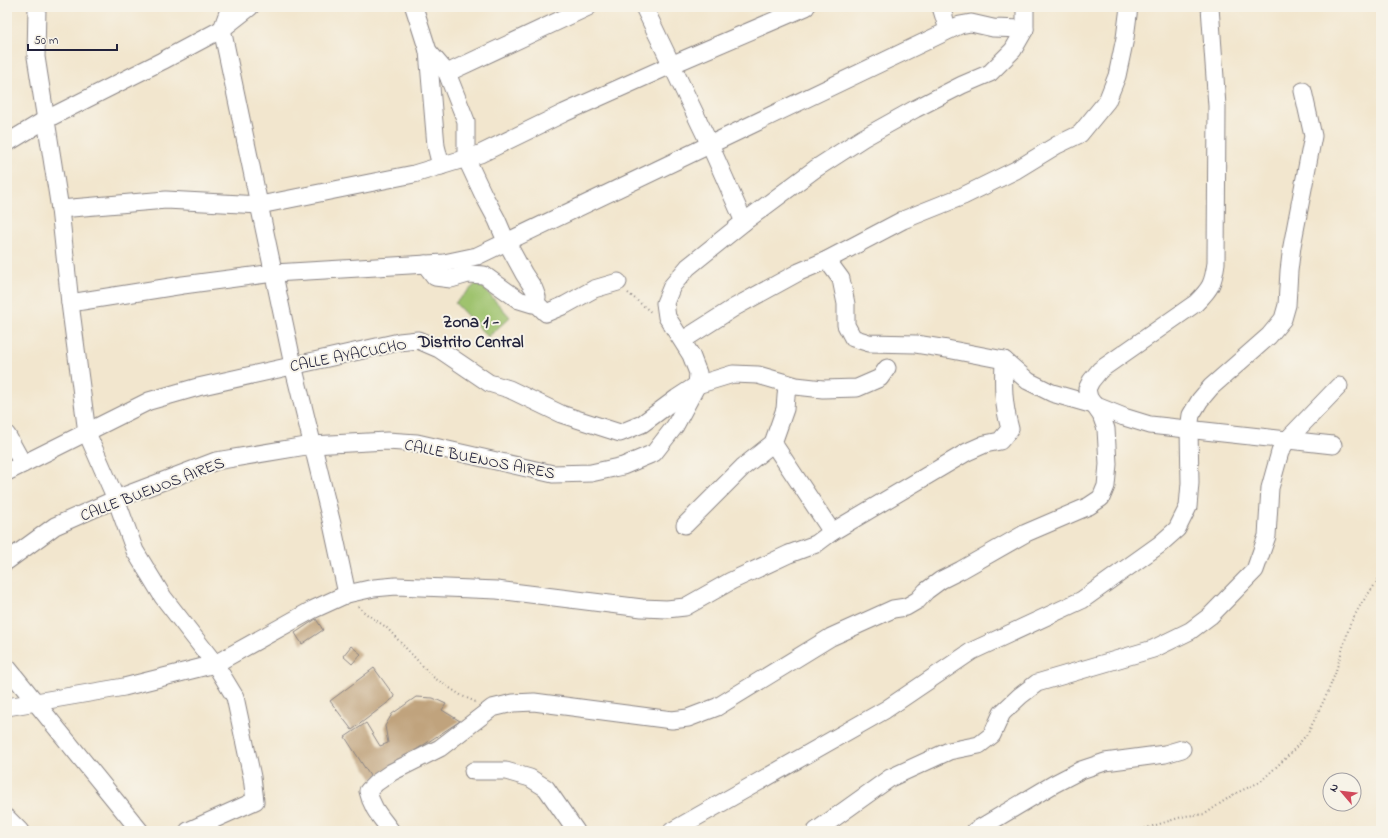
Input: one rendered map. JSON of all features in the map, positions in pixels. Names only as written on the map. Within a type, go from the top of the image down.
[{"type":"street","points":[[37,7],[36,57],[60,209],[70,303],[87,433],[116,499],[135,551],[163,597],[215,664],[235,697],[252,778],[255,801],[188,831]]},
{"type":"street","points":[[230,7],[222,29],[293,365],[332,524],[347,594]]},
{"type":"street","points":[[7,143],[45,120],[222,29],[250,7]]},
{"type":"street","points":[[414,7],[428,51],[436,146],[441,166]]},
{"type":"street","points":[[447,73],[588,7]]},
{"type":"street","points":[[644,7],[710,145],[744,222]]},
{"type":"street","points":[[60,209],[166,200],[260,205],[414,174],[480,154],[564,113],[806,7]]},
{"type":"street","points":[[941,7],[948,30]]},
{"type":"street","points":[[697,385],[698,373],[691,355],[683,340],[667,317],[665,303],[672,286],[688,266],[815,169],[863,138],[915,109],[962,85],[990,73],[1013,50],[1025,29],[1025,7]]},
{"type":"street","points":[[683,340],[735,307],[799,272],[827,260],[903,220],[963,196],[1016,170],[1057,145],[1080,134],[1106,101],[1117,76],[1130,7]]},
{"type":"street","points":[[391,831],[376,813],[370,802],[368,791],[376,783],[392,772],[440,748],[492,708],[513,703],[534,702],[672,720],[688,718],[717,707],[831,637],[893,609],[906,607],[918,600],[926,591],[941,580],[1026,533],[1089,506],[1101,498],[1106,486],[1108,464],[1106,428],[1101,415],[1089,398],[1087,389],[1091,381],[1100,370],[1196,303],[1208,292],[1214,280],[1216,263],[1216,106],[1210,7]]},
{"type":"street","points":[[70,303],[274,273],[444,263],[477,256],[960,25],[971,23],[993,28],[1025,29]]},
{"type":"street","points":[[425,264],[435,277],[451,279],[468,274],[484,275],[519,300],[532,304],[537,298],[534,288],[524,274],[506,241],[466,158],[466,121],[447,73],[428,51]]},
{"type":"street","points":[[672,831],[885,710],[972,651],[1082,600],[1160,545],[1177,529],[1188,507],[1190,483],[1189,429],[1191,415],[1200,400],[1211,387],[1269,336],[1283,319],[1287,305],[1292,246],[1313,136],[1303,91]]},
{"type":"street","points":[[827,260],[841,279],[846,304],[846,325],[854,338],[869,343],[916,344],[1004,360],[1028,381],[1052,393],[1094,405],[1150,425],[1333,445]]},
{"type":"street","points":[[534,301],[546,313],[565,305],[594,289],[618,282]]},
{"type":"street","name":"CALLE AYACUCHO","points":[[7,472],[149,402],[198,387],[399,342],[418,340],[439,349],[489,383],[509,389],[561,414],[620,433],[642,424],[697,385],[733,374],[758,374],[796,386],[823,389],[857,388],[880,378],[887,368]]},
{"type":"street","points":[[7,707],[124,687],[215,664],[312,610],[347,594],[374,588],[421,586],[497,590],[642,608],[667,609],[685,607],[731,581],[789,554],[816,544],[832,532],[967,452],[985,444],[1000,441],[1010,429],[1002,390],[1004,360]]},
{"type":"street","points":[[685,525],[743,467],[773,444],[785,409],[787,384]]},
{"type":"street","name":"CALLE BUENOS AIRES","points":[[7,562],[55,526],[116,499],[216,461],[312,445],[387,441],[417,443],[553,474],[591,473],[623,466],[654,453],[675,426],[697,385]]},
{"type":"street","points":[[816,831],[890,778],[948,751],[979,745],[992,735],[1002,713],[1037,683],[1153,649],[1190,631],[1210,616],[1255,570],[1267,536],[1270,488],[1280,452],[1287,440],[1339,386]]},
{"type":"street","points":[[7,435],[23,464]]},
{"type":"street","points":[[773,444],[832,532]]},
{"type":"street","points":[[7,667],[140,831]]},
{"type":"street","points":[[975,831],[1054,784],[1081,770],[1105,762],[1165,754],[1182,749]]},
{"type":"street","points":[[473,771],[506,771],[530,778],[546,788],[576,831]]},
{"type":"street","points":[[7,818],[20,831]]},
{"type":"path","points":[[618,282],[632,297],[658,318],[667,317]]},
{"type":"path","points":[[1137,831],[1185,816],[1205,814],[1234,794],[1260,782],[1289,755],[1308,733],[1335,674],[1350,624],[1360,604],[1381,576]]},
{"type":"path","points":[[347,594],[366,613],[386,627],[433,677],[462,696],[492,708]]},
{"type":"green space","points":[[478,282],[510,317],[488,337],[455,303]]},
{"type":"building","points":[[316,619],[323,630],[302,644],[295,633]]},
{"type":"building","points":[[351,646],[361,654],[352,664],[343,656]]},
{"type":"building","points":[[374,668],[395,697],[352,730],[330,701]]},
{"type":"building","points":[[416,697],[433,698],[446,704],[442,710],[460,721],[372,779],[345,737],[366,723],[380,746],[388,743],[385,726],[392,714]]},
{"type":"district","name":"Zona 1 - Distrito Central","points":[[471,331]]}]
